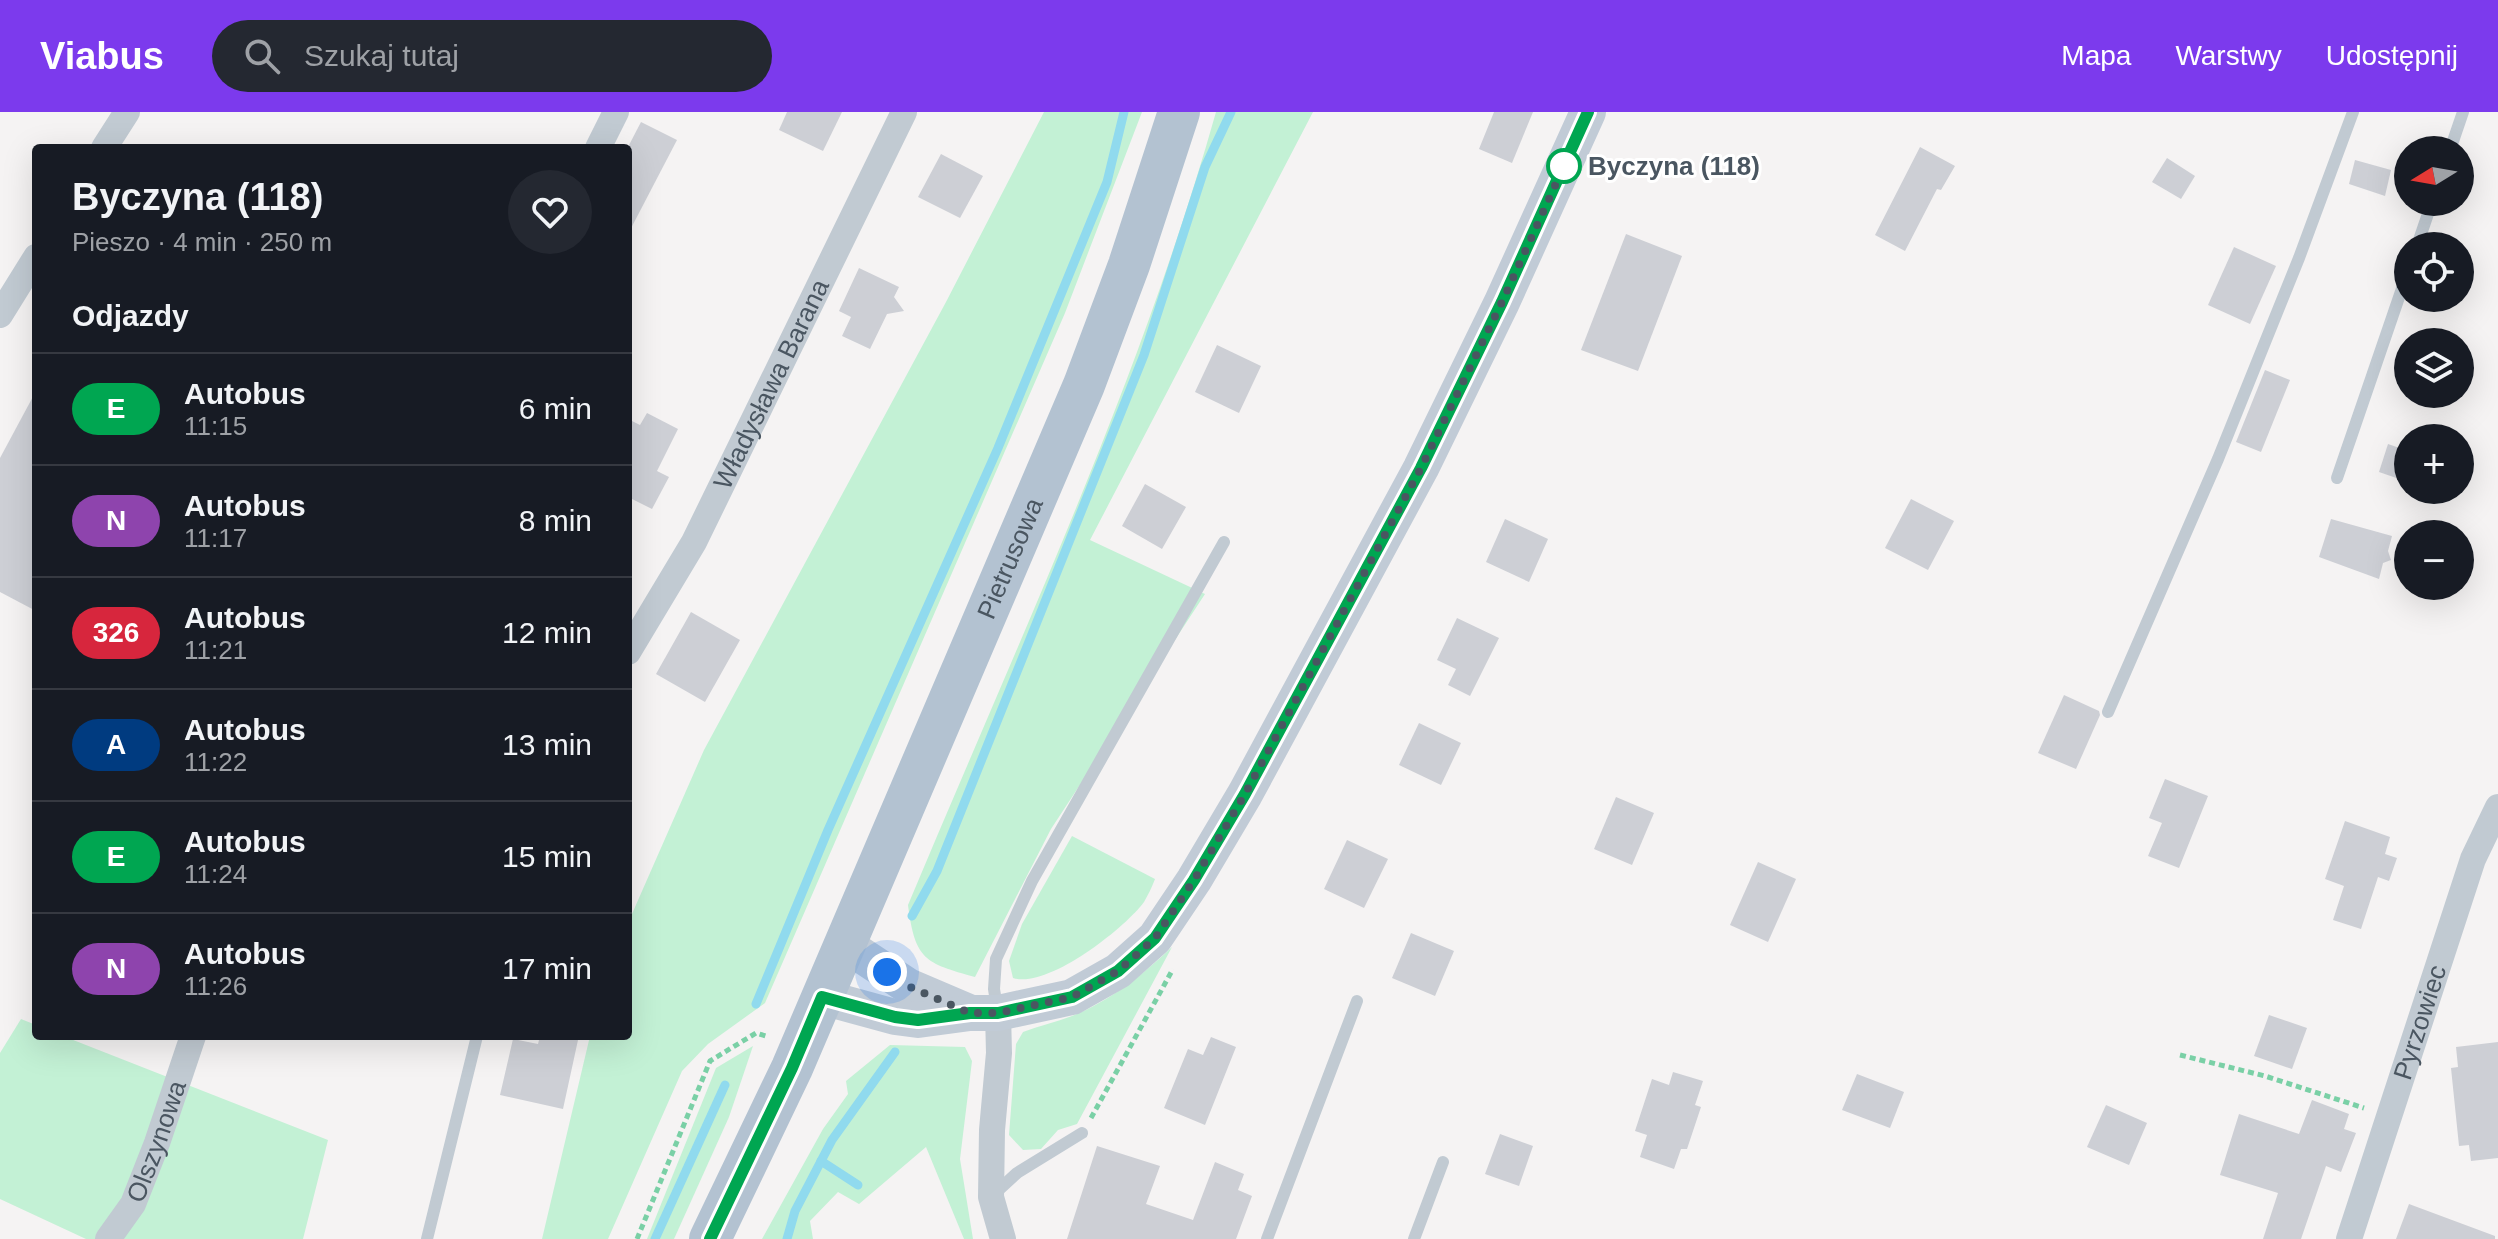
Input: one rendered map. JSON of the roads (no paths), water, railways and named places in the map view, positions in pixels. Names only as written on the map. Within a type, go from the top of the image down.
[{"type":"main road","name":"Pietrusowa","points":[[710,1239],[792,1068],[846,945],[1084,385],[1129,265],[1179,112]]},
{"type":"street","points":[[107,144],[127,112]]},
{"type":"street","points":[[600,144],[616,112]]},
{"type":"street","name":"Władysława Barana","points":[[632,645],[694,542],[904,112]]},
{"type":"street","points":[[822,997],[907,1019],[984,1013],[1072,997],[1118,971],[1155,938],[1245,794],[1421,468],[1502,302],[1588,112]]},
{"type":"street","points":[[0,315],[32,263]]},
{"type":"street","name":"Pyrzowiec","points":[[2349,1239],[2473,859],[2498,807]]},
{"type":"street","points":[[846,945],[908,986],[984,1013],[999,1053],[992,1130],[991,1197],[1003,1239]]},
{"type":"street","name":"Olszynowa","points":[[108,1239],[133,1204],[192,1040]]},
{"type":"lane","points":[[2108,712],[2218,459],[2353,112]]},
{"type":"lane","points":[[2455,136],[2463,112]]},
{"type":"lane","points":[[2337,478],[2394,312]]},
{"type":"lane","points":[[984,1013],[994,989],[996,959],[1032,881],[1224,542]]},
{"type":"lane","points":[[1267,1239],[1357,1001]]},
{"type":"lane","points":[[427,1239],[476,1040]]},
{"type":"lane","points":[[991,1197],[1017,1173],[1082,1133]]},
{"type":"lane","points":[[1414,1239],[1443,1162]]},
{"type":"waterway","points":[[756,1004],[828,830],[998,448],[1107,182],[1124,112]]},
{"type":"waterway","points":[[912,916],[937,871],[1144,355],[1205,167],[1231,112]]},
{"type":"waterway","points":[[787,1239],[795,1211],[832,1140],[895,1052]]},
{"type":"waterway","points":[[655,1239],[725,1085]]},
{"type":"waterway","points":[[821,1161],[858,1185]]},
{"type":"place","name":"Byczyna (118)","points":[[1564,166]]}]
